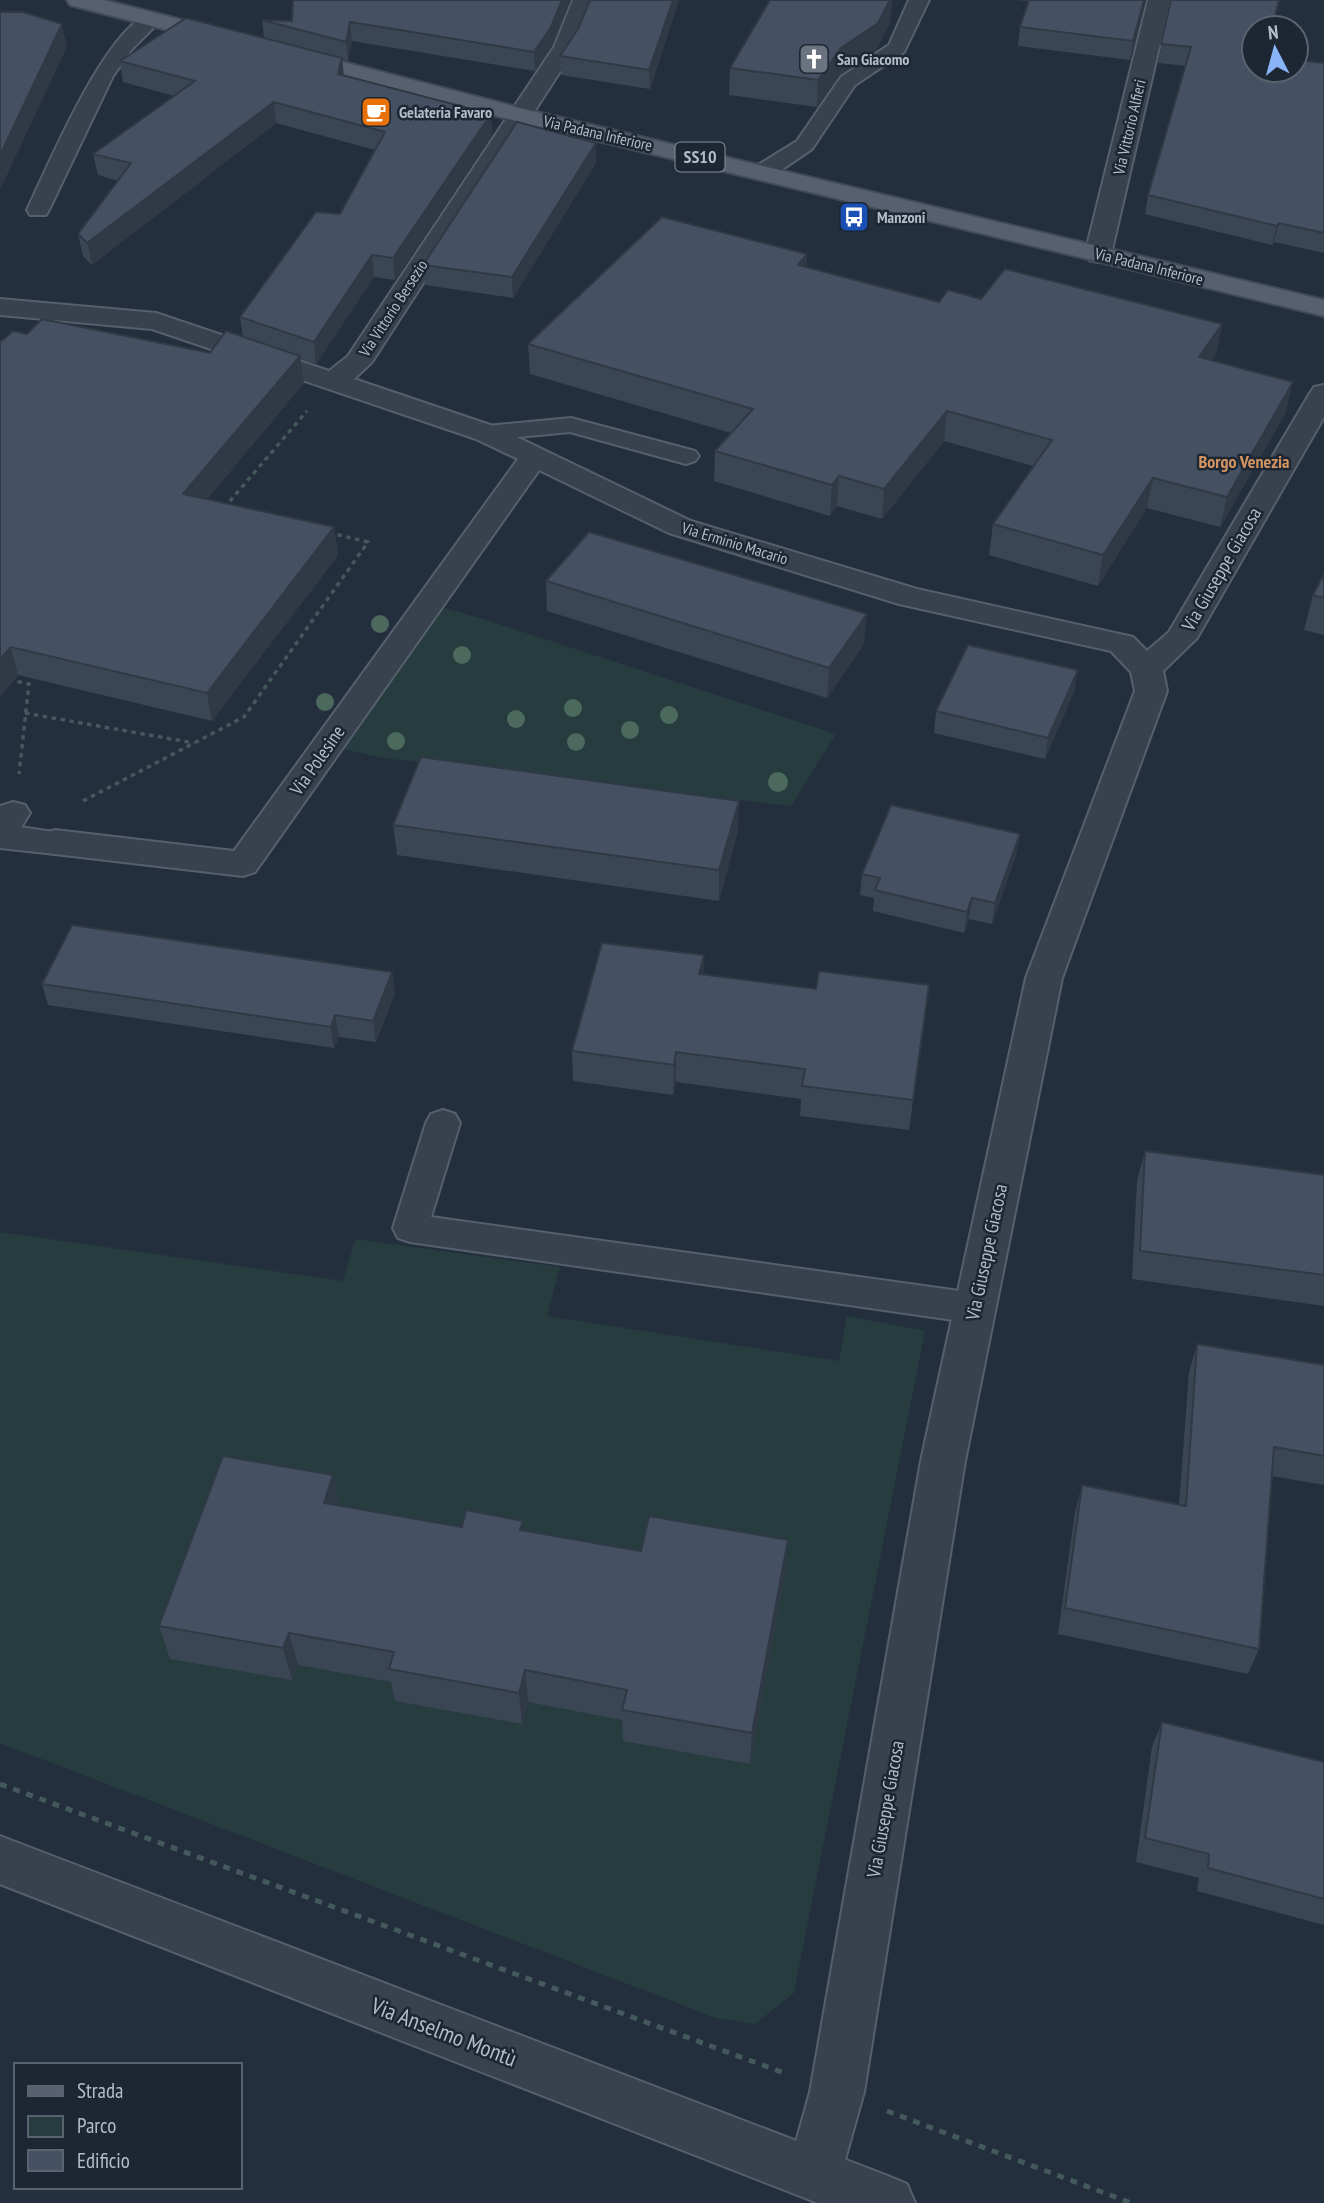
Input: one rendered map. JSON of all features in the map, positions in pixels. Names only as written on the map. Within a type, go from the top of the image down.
[{"type":"main road","points":[[78,0],[251,45]]},
{"type":"main road","name":"Via Padana Inferiore","points":[[276,52],[520,115],[1324,308]]},
{"type":"street","name":"Via Vittorio Bersezio","points":[[332,382],[358,362],[565,47],[584,0]]},
{"type":"street","name":"Via Vittorio Alfieri","points":[[1098,254],[1159,0]]},
{"type":"street","points":[[0,307],[156,321],[332,382]]},
{"type":"street","name":"Via Erminio Macario","points":[[332,382],[486,433],[680,527],[910,597],[1122,644],[1146,669]]},
{"type":"street","name":"Via Giuseppe Giacosa","points":[[814,2174],[837,2092],[943,1461],[1044,978],[1151,691],[1146,669],[1181,638],[1324,393]]},
{"type":"street","name":"Via Polesine","points":[[7,820],[55,842],[243,864],[534,457]]},
{"type":"street","name":"Via Anselmo Montù","points":[[0,1860],[888,2203]]},
{"type":"lane","points":[[763,172],[805,145],[848,81],[897,48],[919,0]]},
{"type":"lane","points":[[38,210],[103,75],[125,45],[152,19]]},
{"type":"lane","points":[[25,335],[51,310]]},
{"type":"lane","points":[[486,433],[571,425],[686,456]]},
{"type":"lane","points":[[443,1123],[410,1228],[974,1308]]},
{"type":"path","points":[[237,512],[223,509],[332,382]]},
{"type":"path","points":[[0,678],[29,684],[7,820],[76,805],[244,717],[369,542],[329,533]]},
{"type":"path","points":[[25,713],[195,743]]},
{"type":"path","points":[[0,1784],[1131,2203]]},
{"type":"green space","points":[[427,603],[836,734],[791,806],[383,758],[327,745]]},
{"type":"green space","points":[[0,1232],[343,1281],[355,1239],[560,1267],[547,1316],[839,1361],[847,1316],[925,1331],[794,1993],[755,2024],[716,2018],[0,1743]]},
{"type":"building","points":[[293,0],[562,0],[551,27],[534,52],[350,22],[346,42],[262,20],[292,21]]},
{"type":"building","points":[[590,0],[673,0],[649,70],[560,56],[578,29]]},
{"type":"building","points":[[770,0],[890,0],[878,23],[841,48],[818,80],[730,68]]},
{"type":"building","points":[[1029,0],[1144,0],[1133,41],[1020,27]]},
{"type":"building","points":[[1171,0],[1279,0],[1276,14],[1240,14],[1240,84],[1310,84],[1310,62],[1324,63],[1324,233],[1279,223],[1277,226],[1148,195],[1191,47],[1161,44]]},
{"type":"building","points":[[0,12],[23,12],[62,24],[0,155]]},
{"type":"building","points":[[186,18],[342,58],[338,74],[491,114],[393,258],[372,255],[314,342],[240,317],[316,212],[340,214],[385,132],[274,102],[87,243],[78,234],[131,163],[93,154],[195,81],[120,61]]},
{"type":"building","points":[[517,122],[596,143],[512,277],[423,265]]},
{"type":"building","points":[[662,217],[807,254],[798,265],[939,302],[948,290],[981,299],[1005,269],[1222,324],[1199,357],[1293,382],[1227,497],[1153,478],[1103,555],[993,524],[1052,440],[947,411],[884,489],[839,476],[832,485],[715,451],[753,409],[528,344]]},
{"type":"building","points":[[42,319],[210,353],[226,331],[300,356],[183,494],[334,527],[207,693],[11,647],[0,659],[0,341],[13,331],[27,334]]},
{"type":"building","points":[[589,532],[867,614],[829,668],[546,581]]},
{"type":"building","points":[[1324,574],[1324,598],[1313,595]]},
{"type":"building","points":[[968,645],[1078,670],[1048,738],[936,711]]},
{"type":"building","points":[[421,757],[739,801],[719,870],[393,825]]},
{"type":"building","points":[[891,805],[1020,834],[995,903],[972,898],[967,912],[875,890],[880,878],[862,874]]},
{"type":"building","points":[[72,925],[392,972],[373,1021],[335,1015],[331,1027],[42,984]]},
{"type":"building","points":[[602,943],[704,955],[699,974],[816,989],[819,971],[929,985],[913,1100],[802,1086],[805,1069],[676,1052],[674,1065],[572,1051]]},
{"type":"building","points":[[1145,1151],[1324,1175],[1324,1275],[1140,1251]]},
{"type":"building","points":[[1197,1344],[1324,1365],[1324,1456],[1274,1447],[1259,1649],[1065,1608],[1082,1485],[1186,1506]]},
{"type":"building","points":[[223,1456],[333,1475],[324,1503],[462,1527],[466,1510],[523,1521],[520,1530],[641,1551],[649,1516],[788,1540],[752,1733],[622,1710],[627,1690],[525,1670],[519,1693],[389,1669],[394,1652],[289,1633],[283,1648],[159,1626]]},
{"type":"building","points":[[1162,1722],[1324,1762],[1324,1899],[1208,1868],[1209,1854],[1145,1838]]},
{"type":"place","name":"San Giacomo","points":[[814,59]]},
{"type":"place","name":"Gelateria Favaro","points":[[376,112]]},
{"type":"place","name":"Manzoni","points":[[854,217]]},
{"type":"district","name":"Borgo Venezia","points":[[1244,462]]}]
